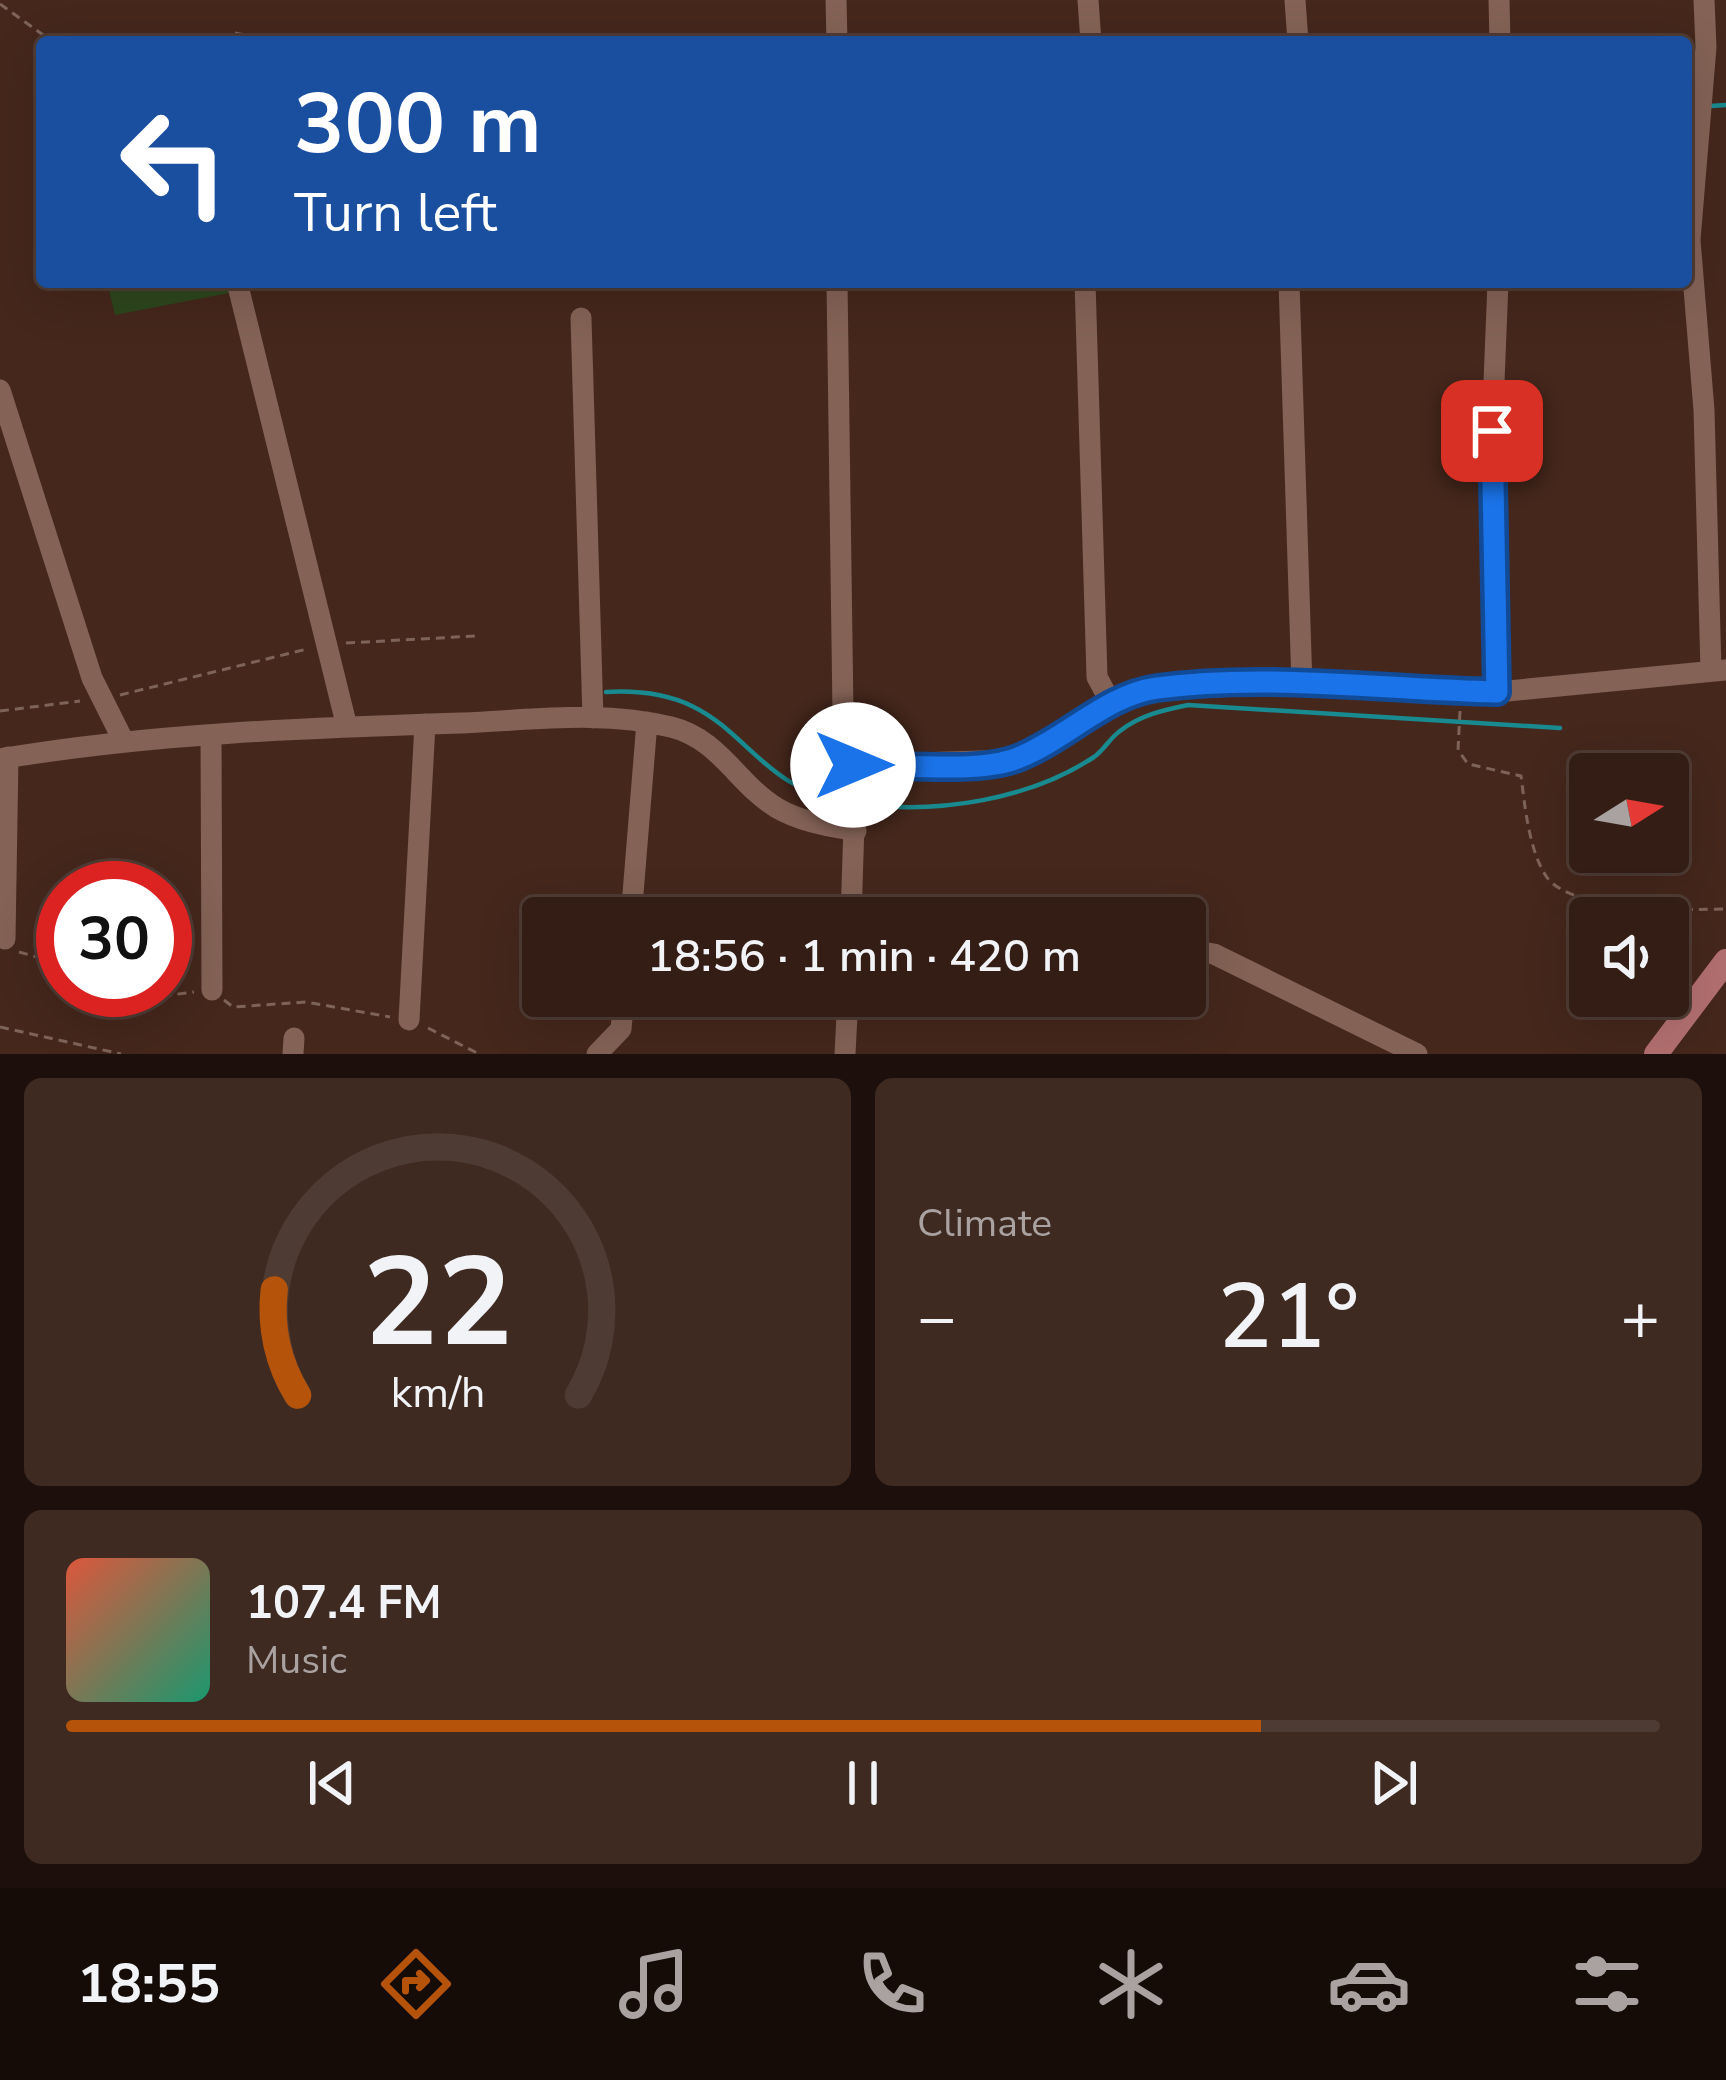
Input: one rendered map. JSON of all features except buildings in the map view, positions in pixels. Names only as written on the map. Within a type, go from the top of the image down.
[{"type":"main road","points":[[1657,1054],[1726,961]]},
{"type":"street","points":[[836,0],[837,36]]},
{"type":"street","points":[[1088,0],[1091,36]]},
{"type":"street","points":[[1295,0],[1298,36]]},
{"type":"street","points":[[1498,0],[1500,36]]},
{"type":"street","points":[[1692,216],[1706,47],[1704,0]]},
{"type":"street","points":[[853,765],[1013,760],[1112,705],[1157,688],[1302,685],[1497,692],[1718,670],[1692,266]]},
{"type":"street","points":[[239,288],[347,727]]},
{"type":"street","points":[[837,288],[843,714],[853,765],[856,831],[852,897]]},
{"type":"street","points":[[1085,288],[1097,677],[1112,705]]},
{"type":"street","points":[[1289,288],[1302,685]]},
{"type":"street","points":[[1497,692],[1492,431],[1498,288]]},
{"type":"street","points":[[581,318],[593,718]]},
{"type":"street","points":[[0,390],[103,698],[124,742]]},
{"type":"street","points":[[4,939],[4,758],[124,742],[425,724],[593,718],[647,722],[676,728],[713,745],[778,808],[808,822],[856,831]]},
{"type":"street","points":[[633,897],[647,722]]},
{"type":"street","points":[[409,1020],[425,724]]},
{"type":"street","points":[[211,736],[212,990]]},
{"type":"street","points":[[1206,953],[1378,1045],[1417,1054]]},
{"type":"street","points":[[597,1054],[621,1029],[622,1017]]},
{"type":"street","points":[[845,1054],[847,1017]]},
{"type":"path","points":[[0,4],[44,36]]},
{"type":"path","points":[[235,33],[251,36]]},
{"type":"path","points":[[0,711],[103,698],[328,644],[476,637]]},
{"type":"path","points":[[1461,692],[1458,750],[1468,764],[1521,776],[1545,875],[1563,893],[1664,910],[1726,909]]},
{"type":"path","points":[[4,939],[16,951],[36,957]]},
{"type":"path","points":[[192,992],[212,990],[233,1007],[306,1002],[409,1020],[458,1039],[478,1054]]},
{"type":"path","points":[[0,1027],[121,1054]]},
{"type":"green space","points":[[108,288],[254,288],[115,315]]},
{"type":"waterway","points":[[1710,106],[1726,105]]},
{"type":"waterway","points":[[606,692],[652,694],[687,704],[714,719],[782,777],[849,802]]},
{"type":"waterway","points":[[861,804],[951,805],[1012,793],[1094,757],[1136,721],[1188,705],[1560,728]]},
{"type":"route","points":[[853,765],[1013,760],[1070,734],[1125,696],[1157,688],[1302,685],[1497,692],[1492,431]]}]
